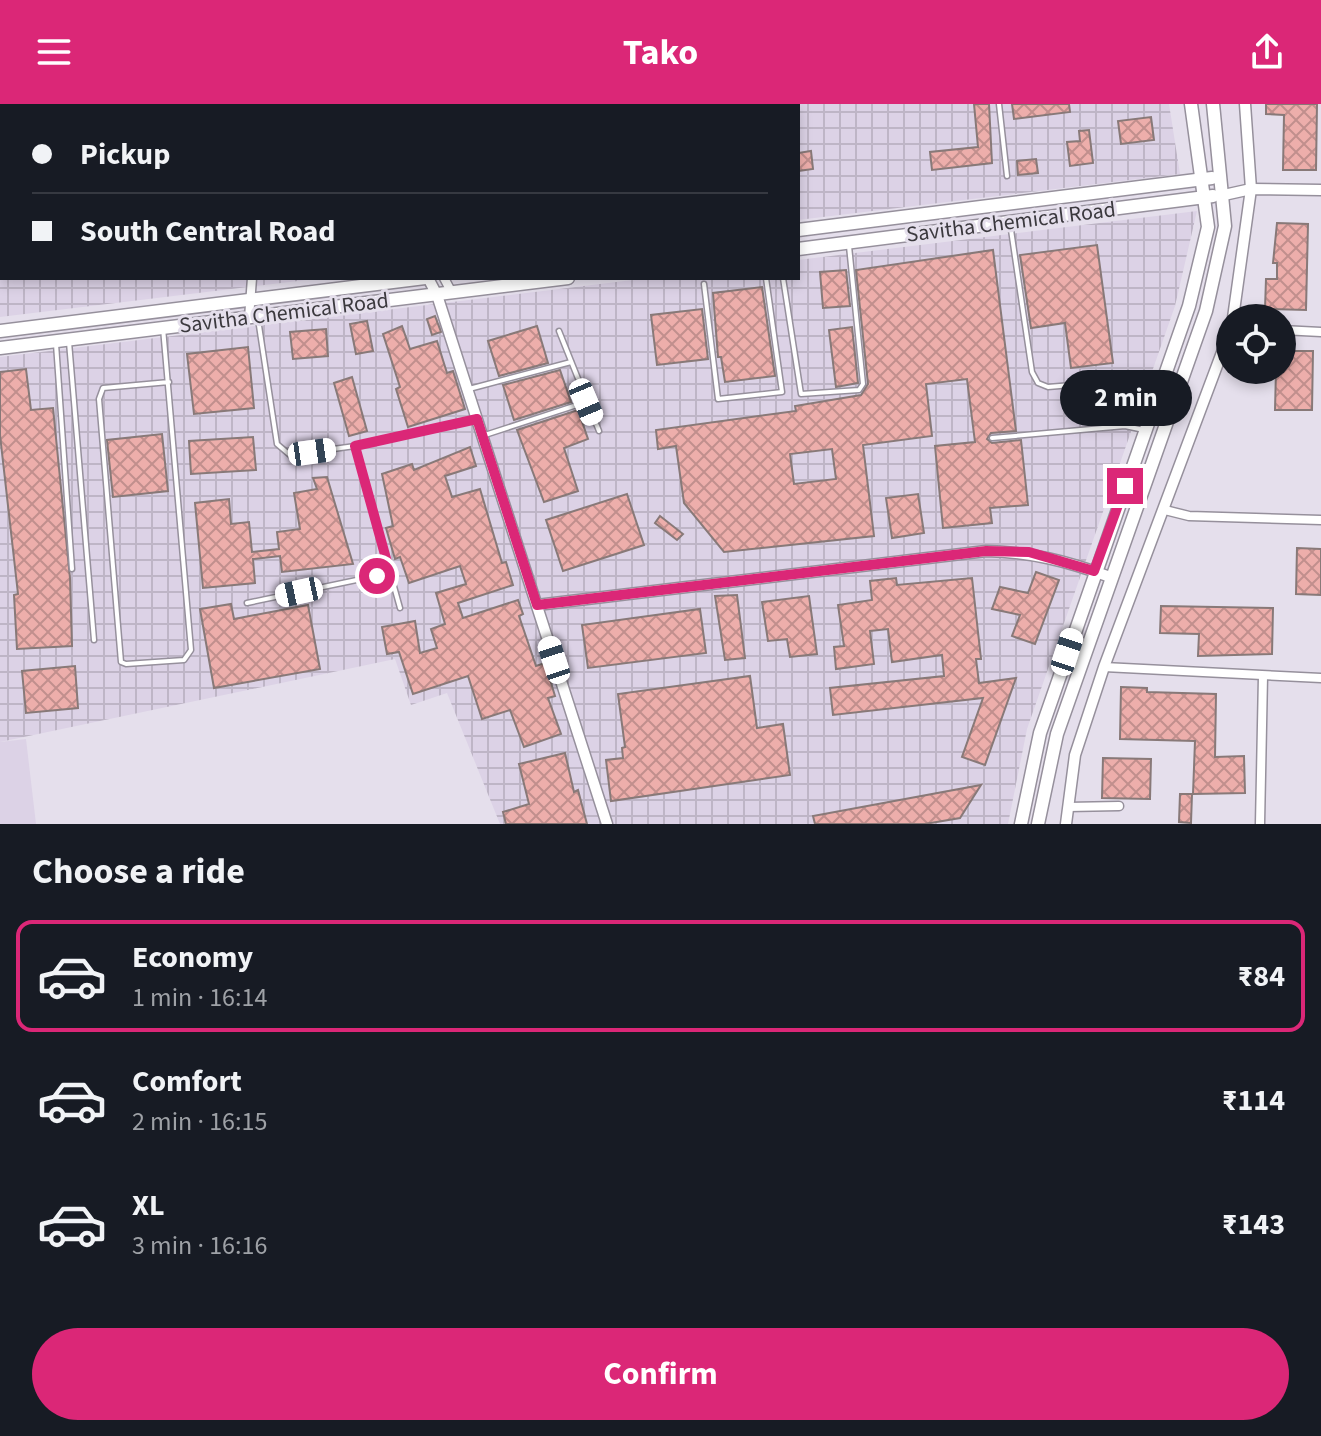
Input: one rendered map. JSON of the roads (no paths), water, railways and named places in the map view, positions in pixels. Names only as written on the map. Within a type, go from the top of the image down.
[{"type":"main road","points":[[1021,824],[1040,733],[1189,306],[1208,227],[1191,104]]},
{"type":"main road","points":[[1038,824],[1057,734],[1206,311],[1225,226],[1213,104]]},
{"type":"main road","name":"Savitha Chemical Road","points":[[800,230],[1222,177]]},
{"type":"main road","name":"Savitha Chemical Road","points":[[800,249],[1224,195]]},
{"type":"main road","name":"Savitha Chemical Road","points":[[0,331],[410,280]]},
{"type":"main road","name":"Savitha Chemical Road","points":[[0,348],[553,280]]},
{"type":"street","points":[[1235,304],[1251,189],[1245,104]]},
{"type":"street","points":[[1224,195],[1251,189],[1321,190]]},
{"type":"street","points":[[252,280],[250,300],[254,317]]},
{"type":"street","points":[[427,280],[437,295],[607,824]]},
{"type":"street","points":[[445,280],[452,293]]},
{"type":"street","points":[[1296,331],[1321,332]]},
{"type":"street","points":[[1066,824],[1075,755],[1104,667],[1216,370]]},
{"type":"street","points":[[1165,510],[1189,516],[1321,520]]},
{"type":"street","points":[[537,605],[986,551],[1029,552],[1110,577]]},
{"type":"street","points":[[1104,667],[1321,678]]},
{"type":"street","points":[[1260,824],[1263,676]]},
{"type":"street","points":[[1068,807],[1119,806]]},
{"type":"lane","points":[[999,104],[1007,176]]},
{"type":"lane","points":[[1010,222],[1032,372],[1038,383],[1048,387],[1119,381]]},
{"type":"lane","points":[[783,280],[801,394],[859,390],[863,384],[849,242]]},
{"type":"lane","points":[[704,284],[718,399],[782,392],[766,280]]},
{"type":"lane","points":[[254,317],[277,444],[282,452],[290,455],[355,446],[477,419]]},
{"type":"lane","points":[[163,328],[169,382],[191,650],[184,660],[126,664],[121,662],[99,399],[103,388],[169,382]]},
{"type":"lane","points":[[559,331],[599,431]]},
{"type":"lane","points":[[62,340],[72,569]]},
{"type":"lane","points":[[62,340],[94,640]]},
{"type":"lane","points":[[468,390],[571,362]]},
{"type":"lane","points":[[482,435],[586,402]]},
{"type":"lane","points":[[992,438],[1125,426],[1145,430]]},
{"type":"lane","points":[[355,446],[400,608]]},
{"type":"lane","points":[[247,603],[390,573]]}]
